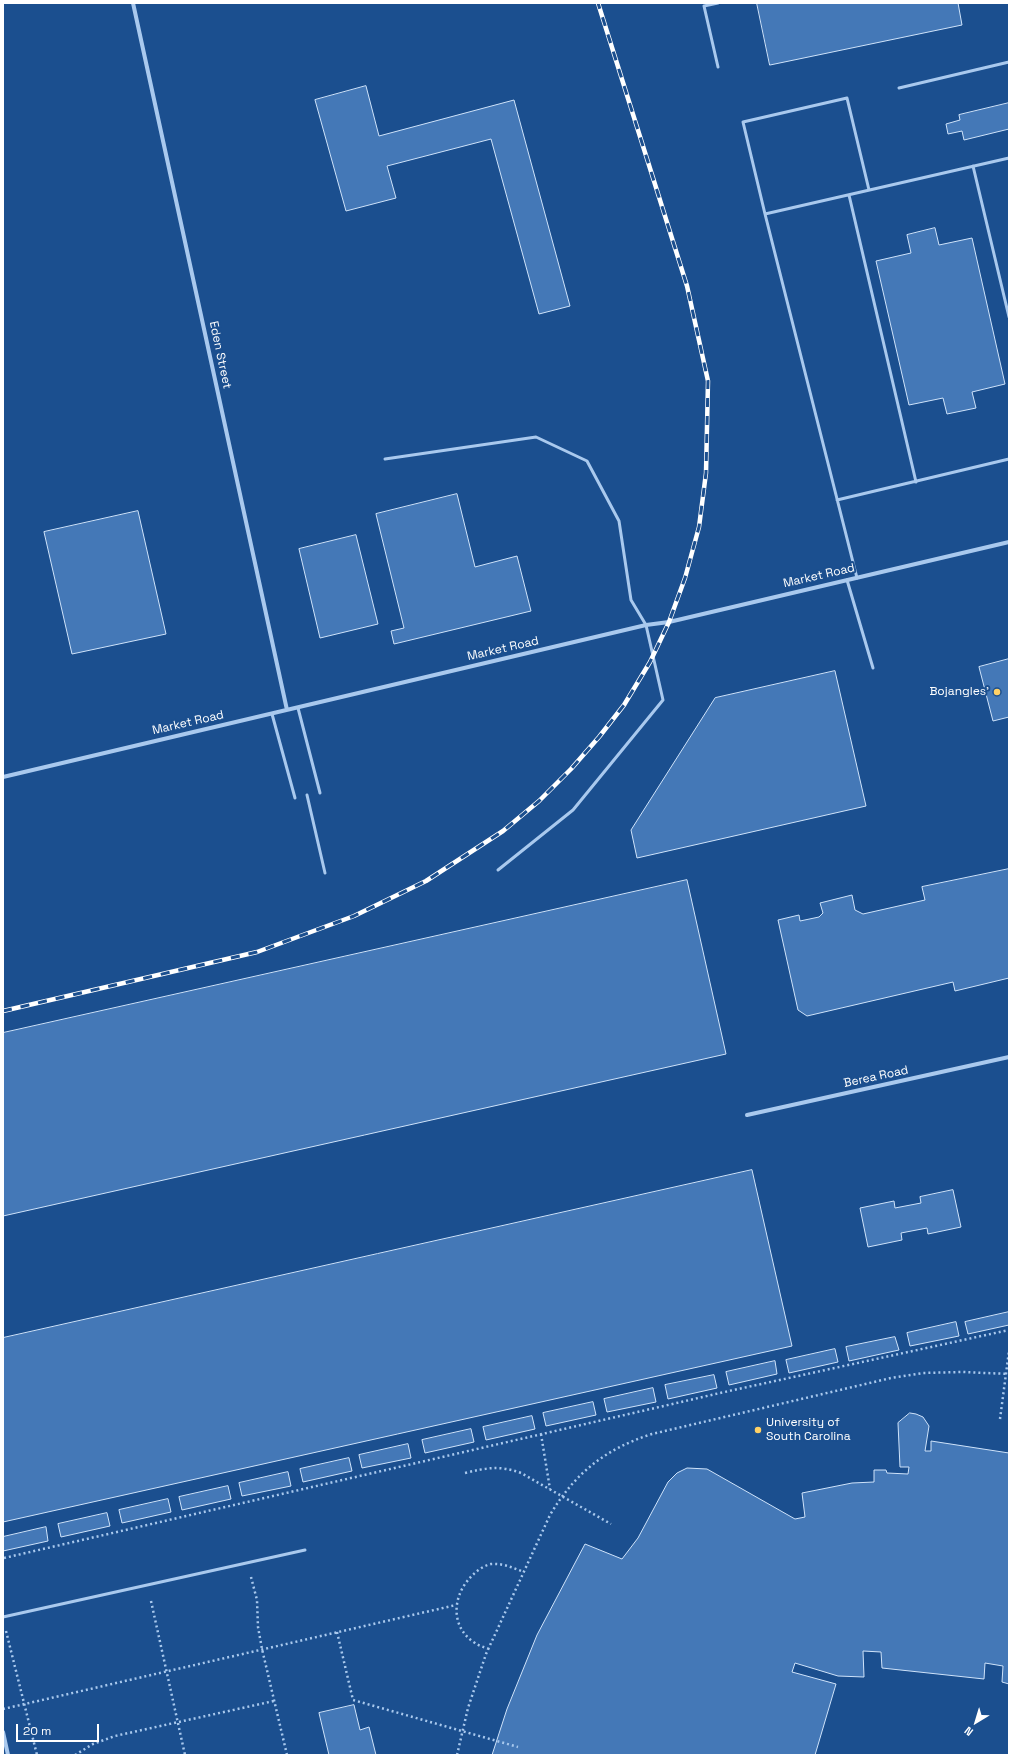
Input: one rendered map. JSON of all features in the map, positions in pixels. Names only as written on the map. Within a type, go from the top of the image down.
[{"type":"street","name":"Eden Street","points":[[133,3],[287,710]]},
{"type":"street","name":"Market Road","points":[[3,777],[646,625],[669,622],[1009,542]]},
{"type":"street","name":"Berea Road","points":[[747,1115],[1009,1057]]},
{"type":"street","points":[[3,1732],[8,1755]]},
{"type":"lane","points":[[718,3],[704,6],[718,67]]},
{"type":"lane","points":[[899,88],[1009,62]]},
{"type":"lane","points":[[857,578],[743,122],[847,98],[869,190]]},
{"type":"lane","points":[[765,214],[1009,158]]},
{"type":"lane","points":[[973,166],[1009,317]]},
{"type":"lane","points":[[849,195],[916,482]]},
{"type":"lane","points":[[385,459],[536,438],[587,461],[619,521],[631,600],[646,625],[663,700],[573,810],[498,870]]},
{"type":"lane","points":[[837,500],[1009,459]]},
{"type":"lane","points":[[848,580],[873,668]]},
{"type":"lane","points":[[298,708],[320,793]]},
{"type":"lane","points":[[272,714],[295,798]]},
{"type":"lane","points":[[307,796],[325,873]]},
{"type":"lane","points":[[3,1617],[305,1550]]},
{"type":"path","points":[[4,1558],[541,1434],[1009,1330]]},
{"type":"path","points":[[1000,1419],[1009,1351]]},
{"type":"path","points":[[457,1755],[468,1708],[489,1649],[550,1515],[562,1496],[578,1477],[595,1461],[633,1440],[652,1434],[891,1378],[923,1373],[955,1372],[1007,1374]]},
{"type":"path","points":[[541,1434],[550,1490]]},
{"type":"path","points":[[465,1473],[484,1468],[507,1468],[520,1473],[611,1524]]},
{"type":"path","points":[[247,1562],[257,1600],[258,1627],[262,1649],[287,1755]]},
{"type":"path","points":[[489,1649],[475,1643],[461,1630],[458,1623],[456,1605],[463,1586],[473,1575],[484,1567],[500,1564],[524,1572]]},
{"type":"path","points":[[147,1585],[185,1755]]},
{"type":"path","points":[[3,1709],[456,1605]]},
{"type":"path","points":[[5,1628],[37,1755]]},
{"type":"path","points":[[337,1632],[353,1700],[518,1747]]},
{"type":"path","points":[[75,1755],[87,1747],[101,1741],[274,1701]]},
{"type":"building","points":[[757,3],[958,3],[962,25],[770,65]]},
{"type":"building","points":[[366,86],[379,136],[514,100],[570,306],[539,314],[491,139],[387,166],[396,198],[346,211],[315,100]]},
{"type":"building","points":[[1009,103],[1009,129],[964,140],[962,131],[948,134],[946,124],[960,120],[959,115]]},
{"type":"building","points":[[935,228],[939,245],[972,238],[1005,384],[972,392],[976,408],[947,414],[943,398],[909,405],[876,261],[911,253],[907,235]]},
{"type":"building","points":[[457,494],[475,567],[517,556],[531,611],[394,644],[391,631],[404,628],[376,514]]},
{"type":"building","points":[[138,511],[166,634],[72,654],[44,532]]},
{"type":"building","points":[[356,535],[378,624],[320,638],[299,549]]},
{"type":"building","name":"Bojangles'","points":[[1009,659],[1009,717],[993,721],[979,667]]},
{"type":"building","points":[[835,671],[866,806],[637,858],[631,830],[715,698]]},
{"type":"building","points":[[1009,869],[1009,978],[955,991],[953,982],[807,1016],[798,1010],[778,920],[799,915],[800,921],[819,917],[823,913],[820,903],[852,895],[855,910],[863,914],[925,900],[922,887]]},
{"type":"building","points":[[687,880],[726,1054],[3,1216],[3,1033]]},
{"type":"building","points":[[752,1170],[792,1346],[3,1522],[3,1338]]},
{"type":"building","points":[[953,1190],[961,1227],[928,1234],[927,1228],[901,1233],[902,1240],[868,1247],[860,1208],[894,1201],[895,1208],[921,1203],[920,1197]]},
{"type":"building","points":[[1009,1312],[1009,1325],[968,1334],[965,1322]]},
{"type":"building","points":[[956,1322],[959,1336],[910,1346],[907,1333]]},
{"type":"building","points":[[895,1337],[899,1350],[849,1361],[846,1347]]},
{"type":"building","points":[[835,1349],[838,1362],[789,1373],[786,1360]]},
{"type":"building","points":[[775,1361],[777,1374],[729,1385],[726,1372]]},
{"type":"building","points":[[714,1375],[717,1388],[668,1399],[665,1385]]},
{"type":"building","points":[[653,1388],[656,1402],[607,1412],[604,1399]]},
{"type":"building","points":[[593,1402],[596,1415],[546,1426],[543,1413]]},
{"type":"building","points":[[910,1413],[923,1417],[929,1426],[925,1451],[931,1451],[931,1441],[1009,1453],[1009,1684],[1002,1682],[1003,1666],[985,1663],[984,1679],[882,1668],[881,1652],[863,1651],[864,1677],[838,1676],[795,1663],[792,1672],[836,1684],[815,1755],[492,1755],[507,1709],[537,1635],[585,1544],[622,1559],[638,1538],[668,1482],[677,1473],[687,1468],[707,1469],[795,1519],[805,1517],[802,1493],[852,1483],[874,1482],[874,1470],[886,1470],[887,1473],[908,1474],[909,1467],[900,1467],[898,1423]]},
{"type":"building","points":[[532,1416],[535,1429],[486,1440],[483,1427]]},
{"type":"building","points":[[471,1429],[474,1442],[425,1453],[422,1440]]},
{"type":"building","points":[[408,1444],[411,1458],[362,1468],[359,1455]]},
{"type":"building","points":[[349,1458],[352,1471],[303,1482],[300,1469]]},
{"type":"building","points":[[288,1472],[291,1486],[242,1496],[239,1483]]},
{"type":"building","points":[[228,1486],[231,1499],[182,1510],[179,1497]]},
{"type":"building","points":[[168,1499],[171,1512],[122,1523],[119,1510]]},
{"type":"building","points":[[107,1513],[110,1526],[61,1537],[58,1524]]},
{"type":"building","points":[[46,1527],[48,1541],[3,1551],[3,1537]]},
{"type":"building","points":[[354,1705],[360,1730],[369,1727],[376,1755],[329,1755],[319,1713]]},
{"type":"railway","points":[[3,1011],[257,952],[354,916],[426,881],[503,831],[539,801],[571,769],[599,737],[624,705],[650,662],[669,622],[685,578],[699,527],[706,473],[708,381],[687,286],[598,3]]},
{"type":"place","name":"Bojangles'","points":[[997,692]]},
{"type":"place","name":"University of South Carolina","points":[[758,1430]]}]
